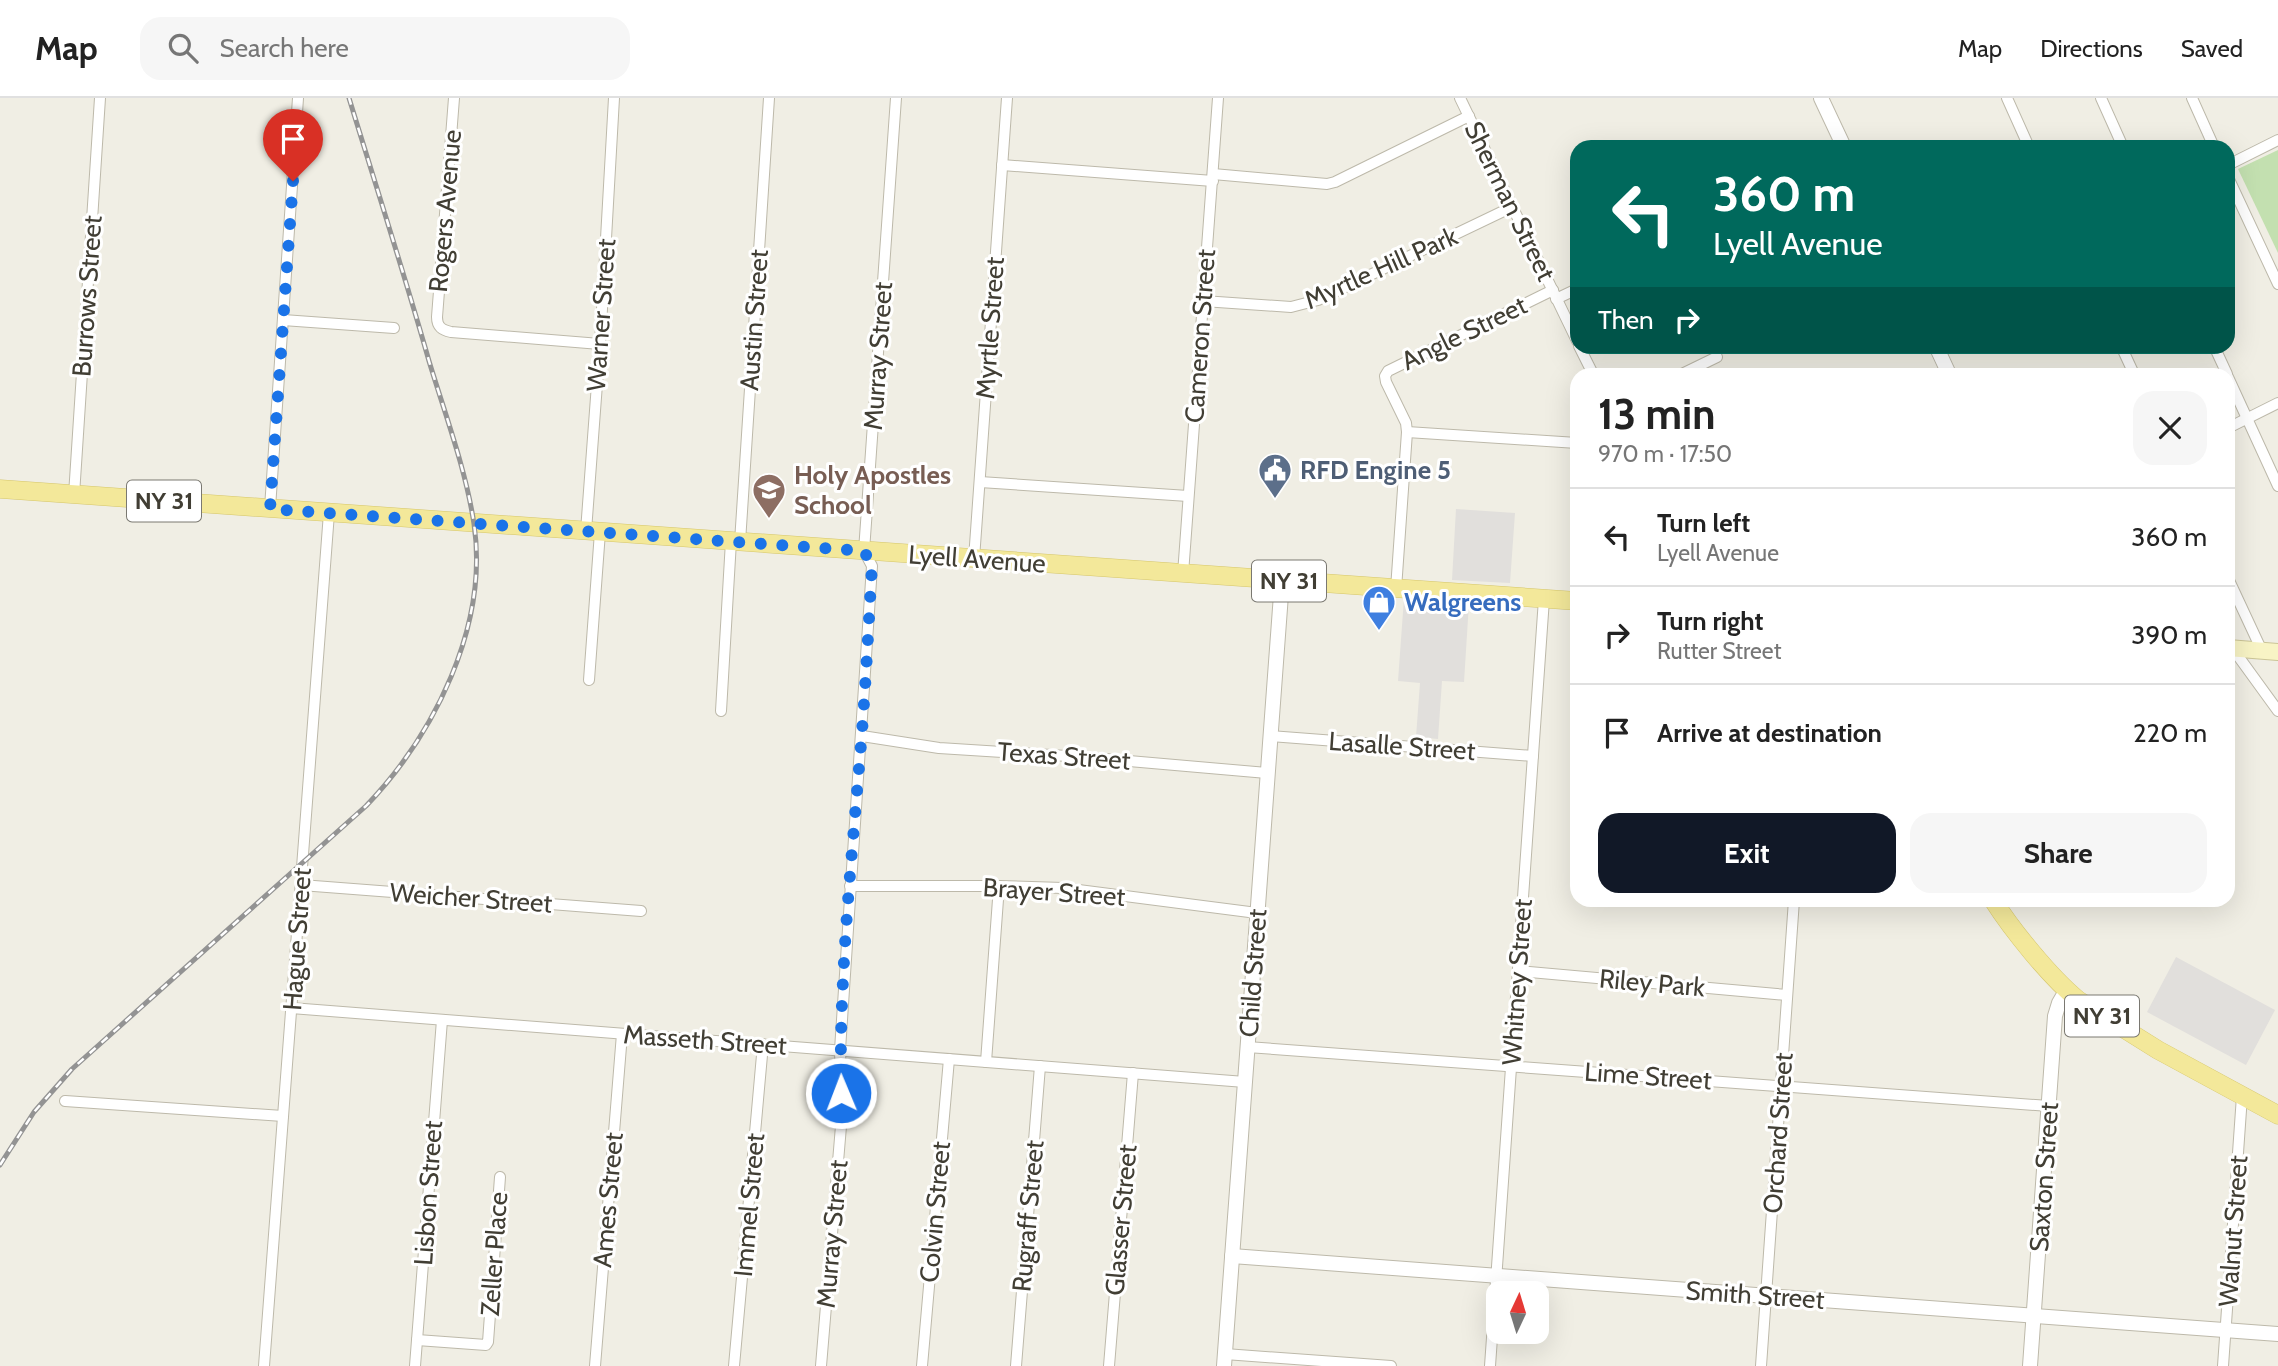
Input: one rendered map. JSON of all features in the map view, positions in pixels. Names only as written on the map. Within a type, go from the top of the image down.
[{"type":"main road","name":"Lyell Avenue","points":[[0,489],[1570,601]]},
{"type":"main road","points":[[2235,649],[2270,652]]},
{"type":"main road","name":"NY 31","points":[[1998,907],[2066,990],[2158,1050],[2278,1115]]},
{"type":"street","name":"Burrows Street","points":[[74,495],[100,98]]},
{"type":"street","points":[[270,509],[298,98]]},
{"type":"street","name":"Rogers Avenue","points":[[454,98],[438,324],[444,331],[451,332],[600,344]]},
{"type":"street","name":"Warner Street","points":[[589,680],[600,344],[614,98]]},
{"type":"street","name":"Austin Street","points":[[720,710],[769,98]]},
{"type":"street","name":"Murray Street","points":[[821,1366],[842,1114],[840,1050],[872,566],[864,551],[896,98]]},
{"type":"street","name":"Myrtle Street","points":[[974,559],[1007,98]]},
{"type":"street","name":"Cameron Street","points":[[1183,574],[1218,98]]},
{"type":"street","name":"Sherman Street","points":[[1460,98],[1570,327]]},
{"type":"street","points":[[1821,98],[1841,140]]},
{"type":"street","points":[[2007,98],[2026,140]]},
{"type":"street","points":[[2101,98],[2120,140]]},
{"type":"street","points":[[2192,98],[2211,140]]},
{"type":"street","points":[[1002,165],[1327,184],[1469,117]]},
{"type":"street","points":[[2235,162],[2278,140]]},
{"type":"street","points":[[2235,192],[2278,284]]},
{"type":"street","name":"Myrtle Hill Park","points":[[1203,301],[1300,307],[1512,207]]},
{"type":"street","points":[[1554,294],[1570,291]]},
{"type":"street","name":"Angle Street","points":[[1396,589],[1408,432],[1385,376],[1388,371],[1554,294]]},
{"type":"street","points":[[283,320],[394,328]]},
{"type":"street","points":[[1694,368],[1717,357]]},
{"type":"street","points":[[2235,393],[2278,486]]},
{"type":"street","points":[[2235,425],[2278,403]]},
{"type":"street","points":[[1408,432],[1570,443]]},
{"type":"street","points":[[980,482],[1188,496]]},
{"type":"street","name":"Hague Street","points":[[264,1366],[329,513]]},
{"type":"street","name":"Child Street","points":[[1224,1360],[1282,580]]},
{"type":"street","points":[[2235,590],[2270,652]]},
{"type":"street","name":"Whitney Street","points":[[1490,1366],[1544,599]]},
{"type":"street","points":[[2235,655],[2278,711]]},
{"type":"street","name":"Texas Street","points":[[862,736],[939,748],[1267,773]]},
{"type":"street","name":"Lasalle Street","points":[[1270,736],[1533,757]]},
{"type":"street","name":"Weicher Street","points":[[301,885],[641,911]]},
{"type":"street","name":"Brayer Street","points":[[850,886],[1063,888],[1257,913]]},
{"type":"street","points":[[986,1062],[999,886]]},
{"type":"street","name":"Orchard Street","points":[[1761,1366],[1793,907]]},
{"type":"street","name":"Riley Park","points":[[1518,971],[1787,995]]},
{"type":"street","name":"Saxton Street","points":[[2030,1366],[2055,1016],[2066,990]]},
{"type":"street","name":"Masseth Street","points":[[291,1008],[1245,1082]]},
{"type":"street","name":"Lisbon Street","points":[[415,1366],[442,1020]]},
{"type":"street","name":"Ames Street","points":[[595,1366],[622,1034]]},
{"type":"street","name":"Immel Street","points":[[734,1366],[763,1045]]},
{"type":"street","name":"Lime Street","points":[[1247,1047],[2049,1106]]},
{"type":"street","name":"Colvin Street","points":[[922,1366],[949,1059]]},
{"type":"street","name":"Rugraff Street","points":[[1016,1366],[1040,1066]]},
{"type":"street","name":"Glasser Street","points":[[1109,1366],[1133,1073]]},
{"type":"street","name":"Walnut Street","points":[[2223,1366],[2242,1096]]},
{"type":"street","points":[[65,1101],[283,1116]]},
{"type":"street","name":"Zeller Place","points":[[417,1340],[486,1345],[488,1342],[500,1177]]},
{"type":"street","name":"Smith Street","points":[[1232,1256],[2278,1334]]},
{"type":"street","points":[[1224,1360],[1391,1366]]},
{"type":"green space","points":[[2278,150],[2278,253],[2238,169]]},
{"type":"shaded area","points":[[1456,509],[1515,513],[1510,583],[1452,580]]},
{"type":"shaded area","points":[[1404,598],[1469,603],[1464,682],[1442,681],[1438,739],[1416,737],[1420,683],[1398,681]]},
{"type":"shaded area","points":[[2176,957],[2275,1010],[2246,1065],[2147,1012]]},
{"type":"railway","points":[[0,1165],[34,1112],[72,1069],[366,806],[391,778],[434,712],[451,677],[464,639],[473,601],[476,562],[474,524],[466,483],[349,98]]},
{"type":"place","name":"RFD Engine 5","points":[[1275,500]]},
{"type":"place","name":"Holy Apostles School","points":[[769,520]]},
{"type":"place","name":"Walgreens","points":[[1379,632]]},
{"type":"route","points":[[293,181],[270,509],[864,551],[872,566],[840,1050],[841,1093]]}]
